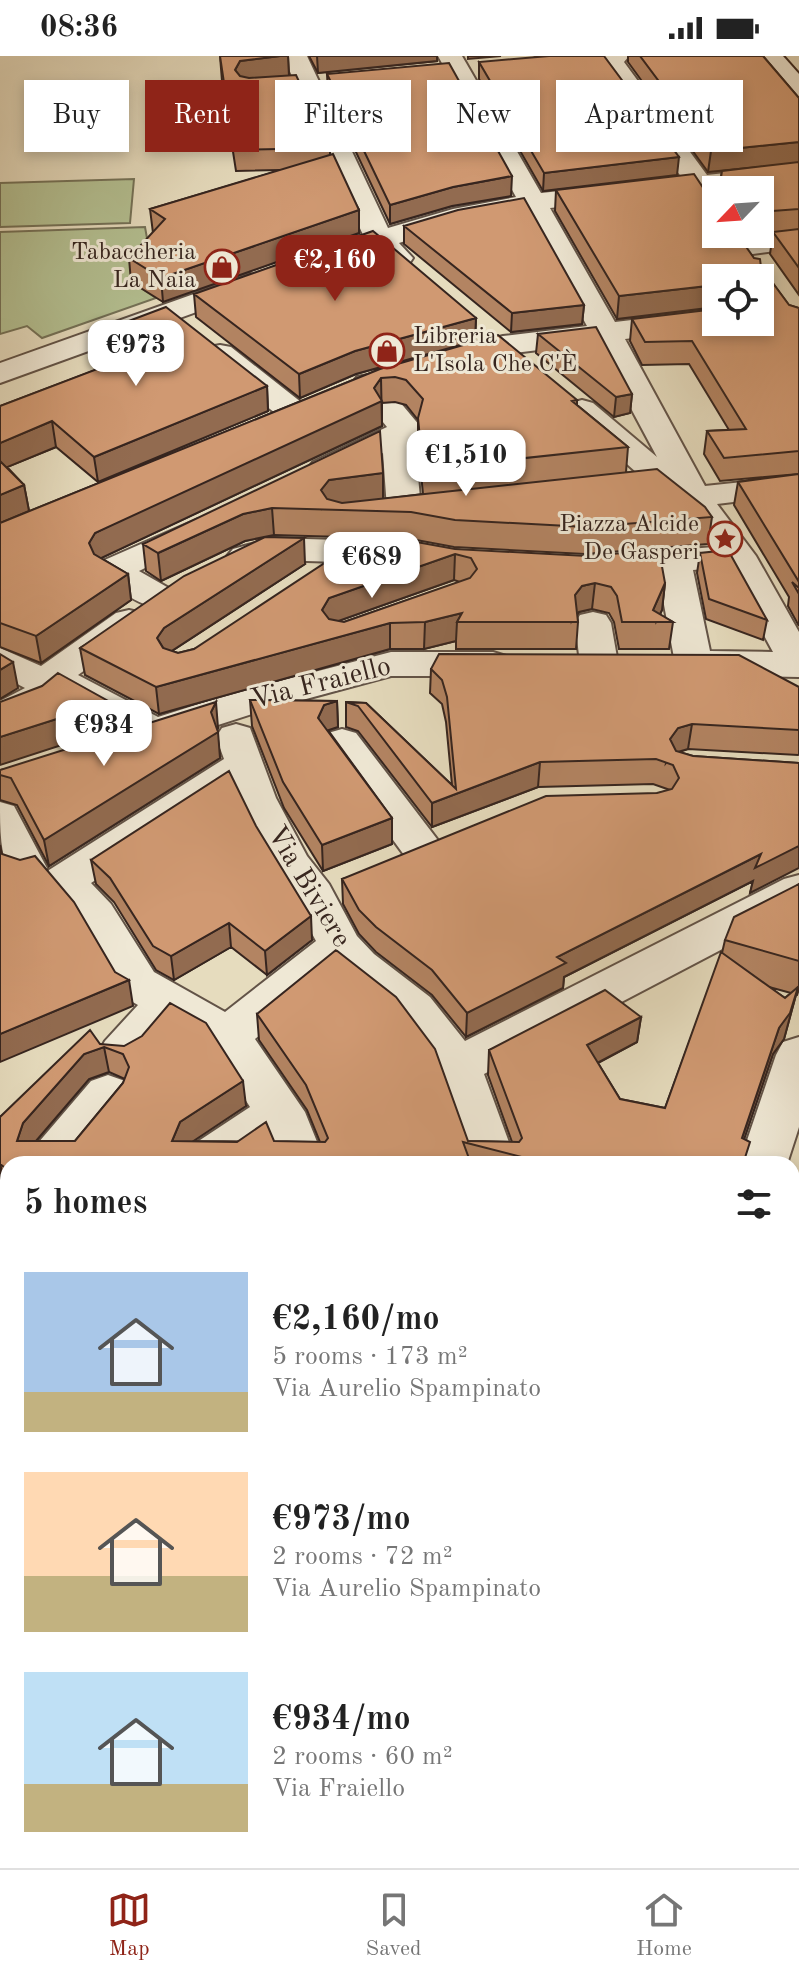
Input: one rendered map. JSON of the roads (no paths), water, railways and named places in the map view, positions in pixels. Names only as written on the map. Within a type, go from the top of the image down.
[{"type":"street","points":[[295,56],[306,80]]},
{"type":"street","points":[[608,56],[702,186]]},
{"type":"street","points":[[518,65],[617,56]]},
{"type":"street","points":[[770,56],[799,90]]},
{"type":"street","points":[[428,73],[454,63],[488,68]]},
{"type":"street","points":[[454,63],[660,429],[670,488],[707,559],[799,664]]},
{"type":"street","points":[[339,152],[379,239],[422,278]]},
{"type":"street","points":[[774,179],[799,173]]},
{"type":"street","points":[[0,374],[187,328],[288,270],[453,217],[532,202],[702,194]]},
{"type":"street","points":[[774,240],[799,240]]},
{"type":"street","points":[[260,427],[398,375],[491,335],[605,332],[702,321]]},
{"type":"street","points":[[187,328],[317,404]]},
{"type":"street","points":[[491,335],[670,488],[793,485]]},
{"type":"street","points":[[398,375],[404,426],[399,443],[404,509]]},
{"type":"street","points":[[608,432],[641,438],[660,429]]},
{"type":"street","points":[[292,484],[402,432]]},
{"type":"street","points":[[187,585],[113,570],[223,517]]},
{"type":"street","points":[[0,716],[47,691],[52,676],[120,627],[187,585],[239,558],[274,549],[411,553],[439,558]]},
{"type":"street","points":[[300,587],[352,552]]},
{"type":"street","points":[[631,663],[592,614],[578,568],[707,559]]},
{"type":"street","points":[[631,663],[707,559]]},
{"type":"street","points":[[120,627],[157,650]]},
{"type":"street","name":"Via Fraiello","points":[[115,745],[156,732],[226,698],[458,650],[521,663]]},
{"type":"street","points":[[0,660],[37,679],[70,685],[156,732]]},
{"type":"street","points":[[631,663],[799,664]]},
{"type":"street","name":"Via Biviere","points":[[226,698],[256,798],[290,864],[314,895],[340,946],[358,966],[414,1009],[458,1066],[490,1156]]},
{"type":"street","points":[[314,895],[436,843],[342,742]]},
{"type":"street","points":[[245,764],[64,881],[96,915],[138,984],[228,1035],[279,1113],[298,1156]]},
{"type":"street","points":[[0,816],[26,868]]},
{"type":"street","points":[[458,1066],[799,890]]},
{"type":"street","points":[[228,1035],[340,946]]},
{"type":"street","points":[[55,1156],[168,1001]]},
{"type":"street","points":[[766,1156],[799,1055]]},
{"type":"street","points":[[214,1156],[279,1113]]},
{"type":"place","name":"Tabaccheria La Naia","points":[[222,267]]},
{"type":"place","name":"Libreria L'Isola Che C'È","points":[[387,351]]},
{"type":"place","name":"Piazza Alcide De Gasperi","points":[[725,539]]}]
